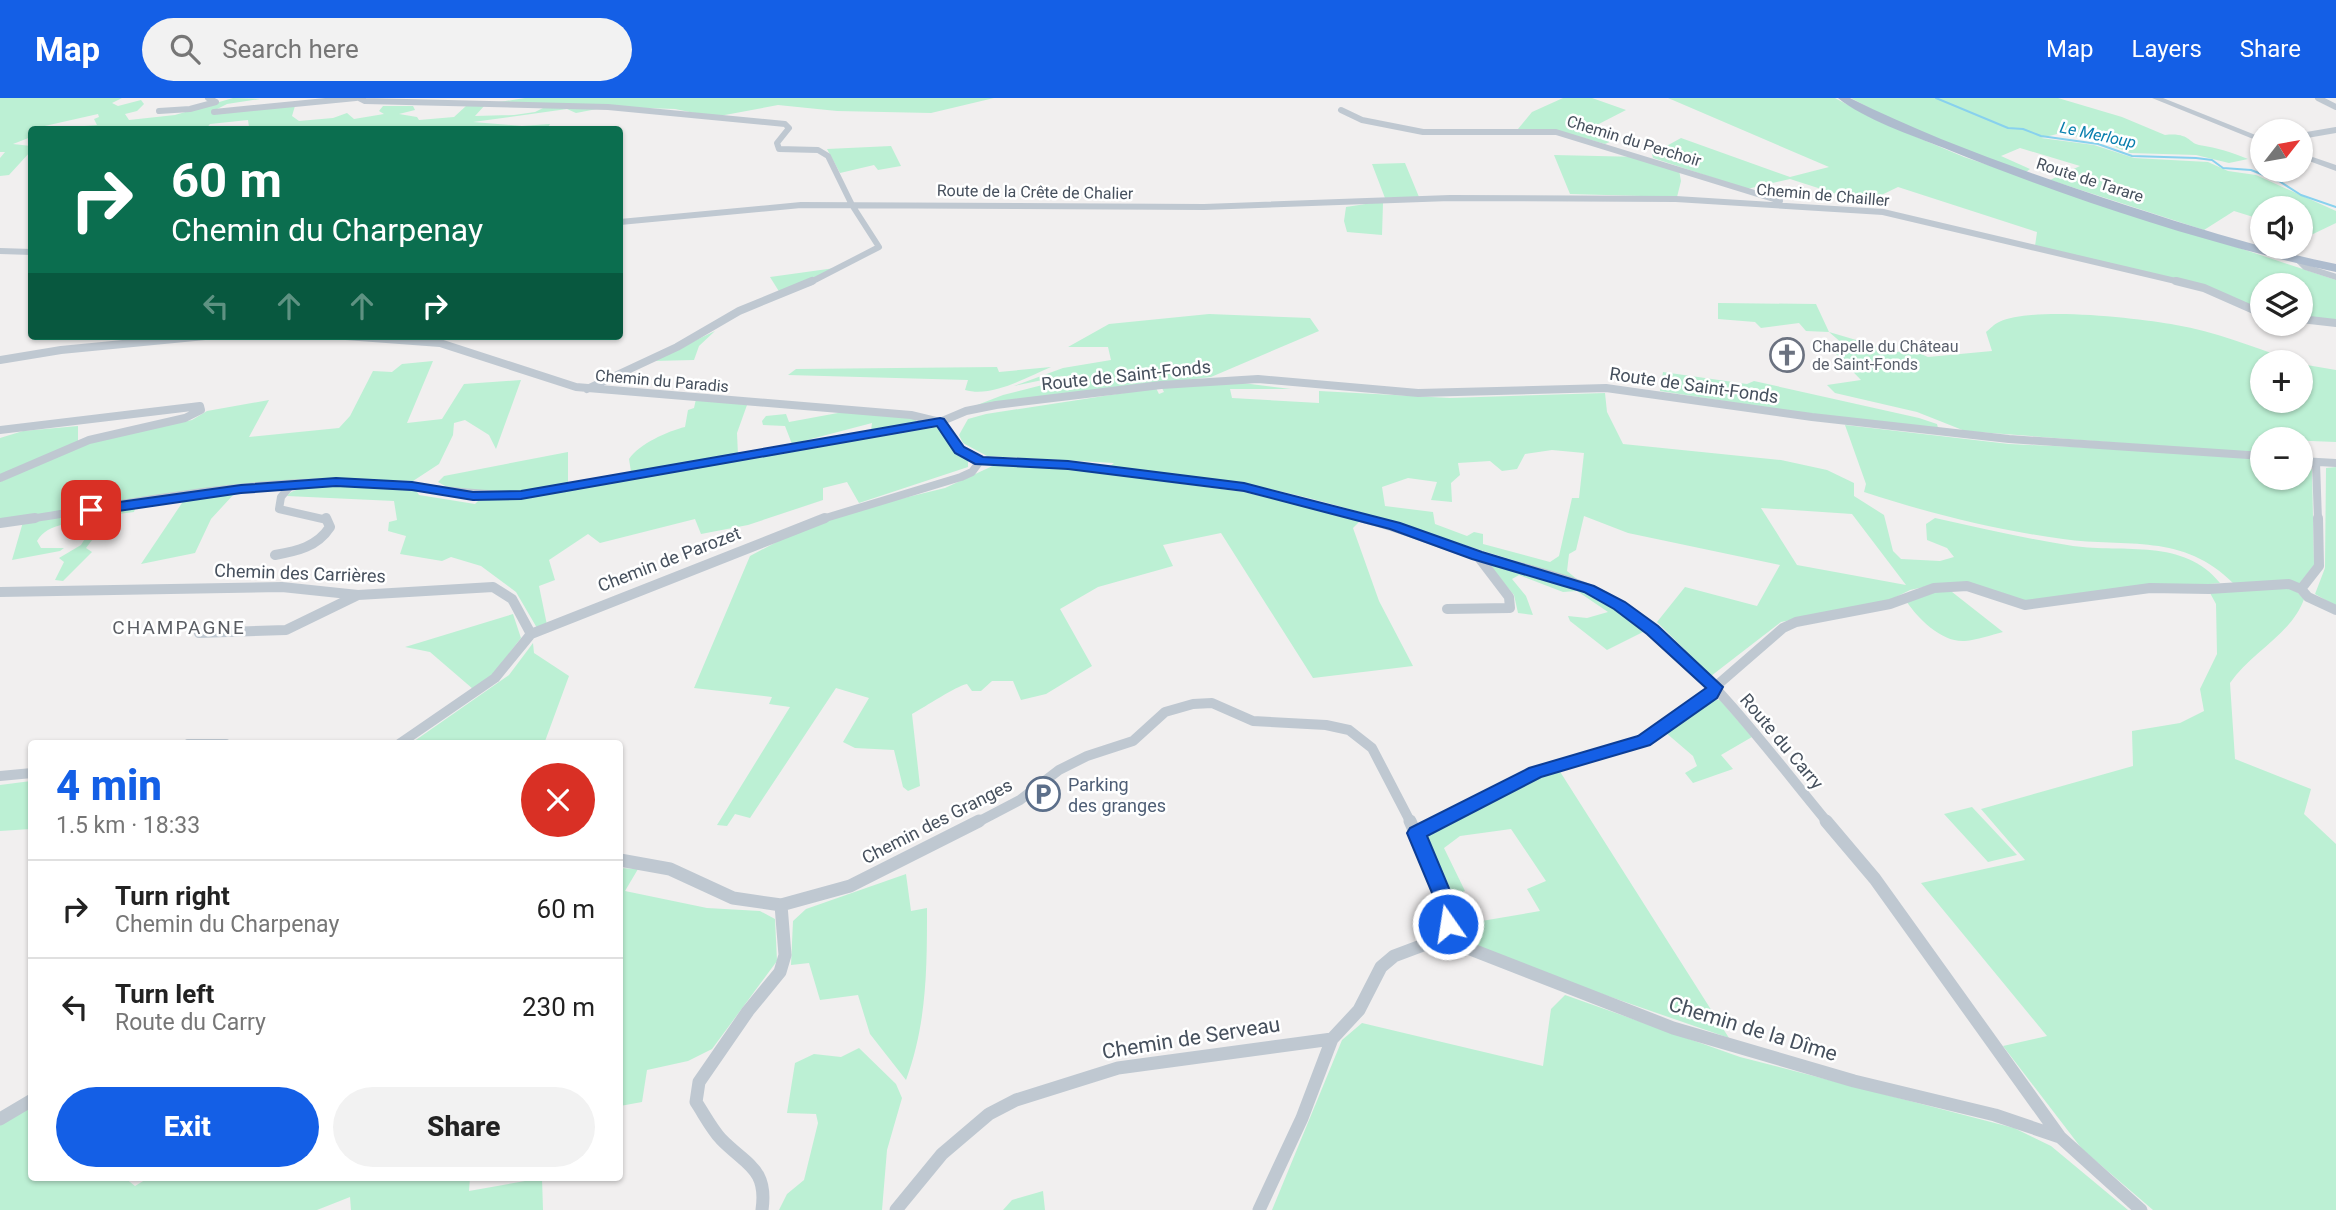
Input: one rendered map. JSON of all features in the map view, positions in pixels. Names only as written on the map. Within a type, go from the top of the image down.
[{"type":"main road","name":"Route de Tarare","points":[[1843,98],[1913,134],[1969,157],[2236,244],[2336,268]]},
{"type":"street","points":[[159,111],[216,102],[208,98]]},
{"type":"street","points":[[214,112],[358,98],[365,101],[644,109],[788,125],[789,128],[776,147],[825,153],[852,205],[879,242],[875,251],[796,290],[739,311],[677,347],[587,388]]},
{"type":"street","points":[[2156,98],[2250,136]]},
{"type":"street","points":[[2319,98],[2336,99]]},
{"type":"street","points":[[2319,98],[2336,107]]},
{"type":"street","name":"Chemin du Perchoir","points":[[1341,110],[1362,120],[1423,132],[1556,132],[1792,206]]},
{"type":"street","points":[[2314,134],[2336,130]]},
{"type":"street","points":[[2314,160],[2336,168]]},
{"type":"street","name":"Route de la Crête de Chalier","points":[[623,222],[680,219],[787,206],[1204,207],[1450,198]]},
{"type":"street","name":"Chemin de Chailler","points":[[1450,198],[1664,199],[1792,206],[1906,217],[2204,288],[2250,308]]},
{"type":"street","points":[[0,251],[28,251]]},
{"type":"street","points":[[2298,260],[2305,267],[2336,277]]},
{"type":"street","points":[[2313,320],[2336,323]]},
{"type":"street","points":[[0,360],[61,350],[164,340]]},
{"type":"street","name":"Chemin du Paradis","points":[[400,340],[440,343],[587,388],[852,408],[911,415],[940,422]]},
{"type":"street","name":"Route de Saint-Fonds","points":[[0,523],[292,484],[366,482],[473,496],[521,495],[940,422],[967,411],[996,405],[1161,385],[1258,379],[1382,392],[1618,389],[1812,417],[2009,439],[2250,455]]},
{"type":"street","points":[[0,430],[184,407],[200,406],[201,410],[185,418],[89,440],[0,478]]},
{"type":"street","points":[[940,422],[960,450],[980,461]]},
{"type":"street","name":"Route du Carry","points":[[980,461],[1068,465],[1244,487],[1395,526],[1477,555],[1589,589],[1619,605],[1674,648],[1715,687],[1874,879],[2060,1137],[2141,1210]]},
{"type":"street","name":"Chemin de Parozet","points":[[405,740],[495,678],[531,634],[719,562],[801,525],[961,477],[972,472],[980,461]]},
{"type":"street","points":[[2313,463],[2336,463]]},
{"type":"street","points":[[2301,589],[2319,566],[2316,463]]},
{"type":"street","points":[[275,555],[308,547],[322,539],[330,527],[326,517],[279,509],[277,505],[281,497],[292,484]]},
{"type":"street","points":[[1447,609],[1510,608],[1512,603],[1509,597],[1477,555]]},
{"type":"street","points":[[1416,833],[1535,773],[1644,741],[1711,694],[1715,687],[1783,628],[1796,622],[1890,604],[1934,588],[1967,586],[2025,605],[2150,588],[2209,589],[2289,584],[2301,589],[2308,597],[2336,610]]},
{"type":"street","name":"Chemin des Carrières","points":[[0,592],[282,587],[358,595],[477,587],[503,589],[514,600],[531,634]]},
{"type":"street","points":[[199,633],[286,630],[306,623],[358,595]]},
{"type":"street","name":"Chemin des Granges","points":[[623,861],[670,869],[733,898],[781,905],[827,894],[883,870],[1020,800],[1059,769],[1087,756],[1133,741],[1165,712],[1193,705],[1212,704],[1253,721],[1326,725],[1349,730],[1363,738],[1372,748],[1416,833],[1450,912],[1442,937]]},
{"type":"street","points":[[0,776],[28,773]]},
{"type":"street","points":[[762,1210],[766,1192],[759,1172],[719,1137],[696,1102],[699,1082],[748,1011],[780,972],[785,956],[781,905]]},
{"type":"street","points":[[1259,1210],[1302,1118],[1332,1039],[1359,1010],[1381,967],[1394,956],[1442,937]]},
{"type":"street","name":"Chemin de la Dîme","points":[[1442,937],[1672,1028],[1854,1081],[1995,1115],[2060,1137]]},
{"type":"street","name":"Chemin de Serveau","points":[[896,1210],[942,1154],[989,1114],[1016,1100],[1118,1068],[1332,1039]]},
{"type":"street","points":[[0,1119],[28,1102]]},
{"type":"green space","points":[[0,98],[122,98],[112,103],[118,106],[141,100],[144,104],[137,111],[125,114],[129,120],[175,115],[233,98],[260,99],[227,104],[213,111],[295,106],[292,116],[299,121],[333,118],[347,113],[354,119],[384,114],[379,111],[383,106],[413,106],[415,110],[399,114],[417,117],[419,120],[454,117],[466,106],[485,105],[475,116],[514,115],[535,112],[547,106],[602,108],[576,113],[567,109],[473,122],[522,126],[249,126],[248,120],[208,126],[85,126],[97,125],[94,119],[99,117],[98,114],[45,126],[28,126],[28,138],[13,144],[28,146],[28,154],[9,175],[0,176],[0,158],[5,152],[0,152]]},
{"type":"green space","points":[[525,98],[994,98],[931,113],[837,111],[778,105],[714,117],[675,109],[493,103]]},
{"type":"green space","points":[[1563,98],[1592,98],[1626,110],[1591,128],[1621,137],[1605,144],[1563,132],[1518,129],[1532,112]]},
{"type":"green space","points":[[1668,98],[1835,98],[1876,120],[1964,157],[2250,252],[2250,259],[2272,259],[2336,280],[2336,321],[2313,318],[2313,273],[2250,273],[2250,305],[2208,287],[2035,246],[2037,232],[1898,187],[1865,203],[1790,179],[1747,189],[1653,158],[1652,154],[1681,138],[1790,177],[1829,167]]},
{"type":"green space","points":[[1851,98],[2058,98],[2122,117],[2165,135],[2184,136],[2196,144],[2248,159],[2229,163],[2196,155],[2130,153],[2106,143],[2061,133],[2041,138],[2094,145],[2134,158],[2208,162],[2228,171],[2250,174],[2250,182],[2272,182],[2303,196],[2250,196],[2250,216],[2234,211],[2204,230],[2050,180],[2080,166],[2020,148],[2001,156],[2030,169],[2026,172],[1910,130]]},
{"type":"green space","points":[[891,146],[901,166],[878,170],[874,165],[840,173],[827,149]]},
{"type":"green space","points":[[1554,155],[1641,157],[1679,170],[1681,181],[1677,197],[1570,194]]},
{"type":"green space","points":[[1405,163],[1419,197],[1385,198],[1372,164]]},
{"type":"green space","points":[[2313,201],[2336,211],[2336,223],[2313,234]]},
{"type":"green space","points":[[1383,203],[1382,235],[1347,232],[1344,221],[1346,207]]},
{"type":"green space","points":[[835,268],[780,293],[770,277]]},
{"type":"green space","points":[[1718,303],[1816,304],[1829,332],[1806,331],[1799,323],[1761,328],[1755,322],[1718,319]]},
{"type":"green space","points":[[1209,314],[1310,318],[1319,331],[1211,377],[972,407],[1003,395],[1062,380],[1062,376],[1014,386],[1063,368],[1111,360],[1108,347],[1068,347],[1109,324]]},
{"type":"green space","points":[[2036,315],[2112,317],[2191,328],[2262,350],[2250,350],[2250,413],[2313,413],[2313,366],[2336,370],[2336,442],[2313,441],[2313,427],[2250,427],[2250,453],[1965,431],[1917,412],[1835,393],[1827,385],[1861,380],[1830,348],[1843,344],[1829,332],[1897,352],[1912,350],[1928,357],[1992,351],[1986,332],[1994,325],[2015,317]]},
{"type":"green space","points":[[715,331],[699,346],[694,360],[652,361]]},
{"type":"green space","points":[[433,361],[407,423],[442,419],[464,384],[521,380],[496,449],[489,435],[465,420],[454,423],[453,435],[439,464],[413,481],[348,479],[0,520],[0,482],[93,440],[192,420],[207,411],[269,400],[249,437],[339,428],[350,416],[373,371],[392,372],[402,364]]},
{"type":"green space","points":[[997,367],[999,372],[1051,367],[998,389],[975,392],[965,390],[968,380],[788,375],[796,369]]},
{"type":"green space","points":[[1663,372],[1747,384],[1754,381],[1919,418],[1937,424],[1938,428],[1833,418],[1660,391]]},
{"type":"green space","points":[[1235,382],[1291,389],[1230,389],[1232,398],[1319,403],[1319,391],[1450,398],[1605,393],[1607,412],[1623,444],[1781,460],[1827,470],[1854,483],[1854,496],[1884,515],[1893,551],[1901,559],[1940,561],[1954,557],[1947,548],[1927,540],[1926,524],[1935,518],[2073,546],[2171,553],[2189,559],[2220,583],[2028,602],[1942,583],[1910,590],[1890,600],[1781,622],[1711,676],[1657,622],[1685,587],[1757,606],[1780,565],[1628,533],[1584,516],[1576,550],[1569,554],[1567,571],[1578,580],[1293,494],[1216,479],[1109,467],[1114,463],[987,456],[963,443],[959,435],[968,419],[986,414],[1156,388],[1159,394],[1164,392],[1162,388]],"holes":[[[1552,450],[1584,453],[1579,498],[1572,498],[1559,556],[1550,562],[1483,544],[1483,534],[1474,532],[1467,536],[1435,524],[1433,512],[1385,506],[1382,487],[1408,478],[1437,482],[1431,500],[1452,502],[1451,483],[1460,475],[1458,463],[1490,461],[1502,471],[1517,469],[1525,454]],[[1761,508],[1852,514],[1906,585],[1797,565]]]},
{"type":"green space","points":[[696,399],[747,405],[737,433],[738,455],[631,472],[629,459],[640,448],[662,435],[685,427],[688,410],[694,408]]},
{"type":"green space","points":[[854,410],[917,419],[915,423],[871,430],[872,423],[792,444],[785,426],[763,425],[762,421],[766,416],[786,414],[789,422]]},
{"type":"green space","points":[[1845,425],[2009,444],[2250,456],[2250,490],[2312,490],[2314,565],[2299,584],[2234,584],[2195,556],[2174,549],[2132,543],[2063,539],[2012,531],[1888,500],[1864,492],[1866,484]]},
{"type":"green space","points":[[78,426],[78,443],[0,477],[0,438],[23,431]]},
{"type":"green space","points":[[936,427],[941,429],[950,446],[968,459],[968,467],[859,503],[847,482],[823,488],[823,500],[748,525],[701,534],[695,519],[600,543],[588,534],[549,560],[555,580],[539,586],[547,625],[537,628],[516,592],[481,566],[451,557],[442,561],[400,554],[406,536],[388,531],[389,522],[397,520],[394,501],[287,496],[296,490],[328,485],[416,490],[419,495],[475,504],[478,501],[559,492]]},
{"type":"green space","points":[[568,452],[568,484],[485,494],[468,493],[438,482],[444,476]]},
{"type":"green space","points":[[999,463],[1033,464],[1244,492],[1361,520],[1353,528],[1379,601],[1413,666],[1313,678],[1221,533],[1163,545],[1173,566],[1098,587],[1060,609],[1092,666],[1046,694],[1021,700],[1013,681],[992,681],[981,691],[972,691],[967,684],[912,714],[920,786],[908,791],[903,787],[894,750],[855,748],[843,742],[869,698],[836,688],[750,818],[735,814],[727,826],[717,825],[790,707],[769,704],[772,697],[694,688],[750,556],[803,528],[867,507],[945,488]]},
{"type":"green space","points":[[2336,467],[2336,606],[2315,594],[2325,568],[2326,468]]},
{"type":"green space","points":[[234,494],[211,519],[195,553],[141,564],[184,500]]},
{"type":"green space","points":[[136,506],[134,512],[111,515],[86,548],[92,552],[63,581],[55,580],[64,562],[59,558],[81,545],[97,519],[55,527],[37,541],[41,548],[64,548],[60,551],[12,560],[23,522]]},
{"type":"green space","points":[[1491,561],[1593,593],[1647,630],[1607,650],[1570,621],[1568,616],[1587,618],[1608,612],[1577,591],[1563,592],[1519,575],[1512,579],[1526,596],[1533,615],[1518,613],[1514,595],[1486,562]]},
{"type":"green space","points":[[2289,584],[2304,599],[2298,611],[2281,633],[2230,683],[2235,759],[2311,789],[2304,814],[2336,844],[2336,1210],[2153,1210],[2082,1149],[2003,1046],[2047,1036],[1921,883],[2025,860],[1981,809],[2133,766],[2132,731],[2180,723],[2204,711],[2200,689],[2217,654],[2216,604],[2210,593]]},
{"type":"green space","points":[[1947,588],[2003,632],[1979,639],[1957,641],[1940,634],[1924,622],[1907,602]]},
{"type":"green space","points":[[513,614],[521,638],[493,674],[473,689],[430,652],[405,647]]},
{"type":"green space","points":[[533,643],[534,653],[569,676],[545,740],[416,740],[509,675]]},
{"type":"green space","points":[[1710,699],[1720,700],[1752,737],[1721,755],[1733,769],[1693,783],[1685,773],[1697,766],[1693,756],[1665,732]]},
{"type":"green space","points":[[1559,770],[1729,1038],[1576,985],[1470,944],[1458,925],[1540,911],[1527,889],[1546,881],[1511,829],[1460,836],[1444,848],[1465,891],[1453,895],[1426,834],[1541,775]]},
{"type":"green space","points":[[28,781],[28,829],[0,831],[0,785]]},
{"type":"green space","points":[[1972,807],[2017,855],[1988,862],[1944,814]]},
{"type":"green space","points":[[623,868],[638,869],[625,891],[707,908],[760,911],[775,919],[777,961],[712,1049],[688,1061],[647,1070],[642,1102],[623,1105]]},
{"type":"green space","points":[[906,874],[911,911],[927,908],[922,1016],[906,1080],[870,1034],[858,995],[820,1000],[809,963],[791,965],[793,921],[806,909]]},
{"type":"green space","points":[[1565,995],[1740,1057],[2014,1128],[2051,1146],[2128,1210],[1272,1210],[1342,1040],[1362,1023],[1543,1066],[1551,1009]]},
{"type":"green space","points":[[859,1048],[896,1084],[902,1098],[887,1150],[882,1210],[779,1210],[787,1194],[804,1180],[818,1123],[816,1114],[787,1113],[795,1063],[814,1054],[841,1057]]},
{"type":"green space","points":[[28,1107],[28,1181],[129,1181],[135,1186],[143,1181],[470,1181],[469,1191],[525,1181],[542,1181],[543,1210],[351,1210],[350,1197],[317,1210],[0,1210],[0,1124]]},
{"type":"green space","points":[[1043,1191],[1045,1210],[1003,1210],[1012,1200]]},
{"type":"waterway","name":"Le Merloup","points":[[1936,98],[2008,128],[2023,129],[2041,136],[2098,144],[2132,156],[2196,158],[2212,160],[2223,168],[2251,170],[2279,181],[2301,195],[2336,207]]},
{"type":"place","name":"Chapelle du Château de Saint-Fonds","points":[[1787,355]]},
{"type":"place","name":"Parking des granges","points":[[1043,794]]},
{"type":"district","name":"CHAMPAGNE","points":[[179,627]]},
{"type":"route","points":[[91,510],[241,489],[336,482],[412,486],[473,496],[521,495],[940,422],[948,437],[960,450],[980,461],[1068,465],[1244,487],[1395,526],[1477,555],[1589,589],[1619,605],[1652,630],[1715,687],[1711,694],[1644,741],[1628,748],[1535,773],[1416,833],[1450,912],[1448,924]]}]
